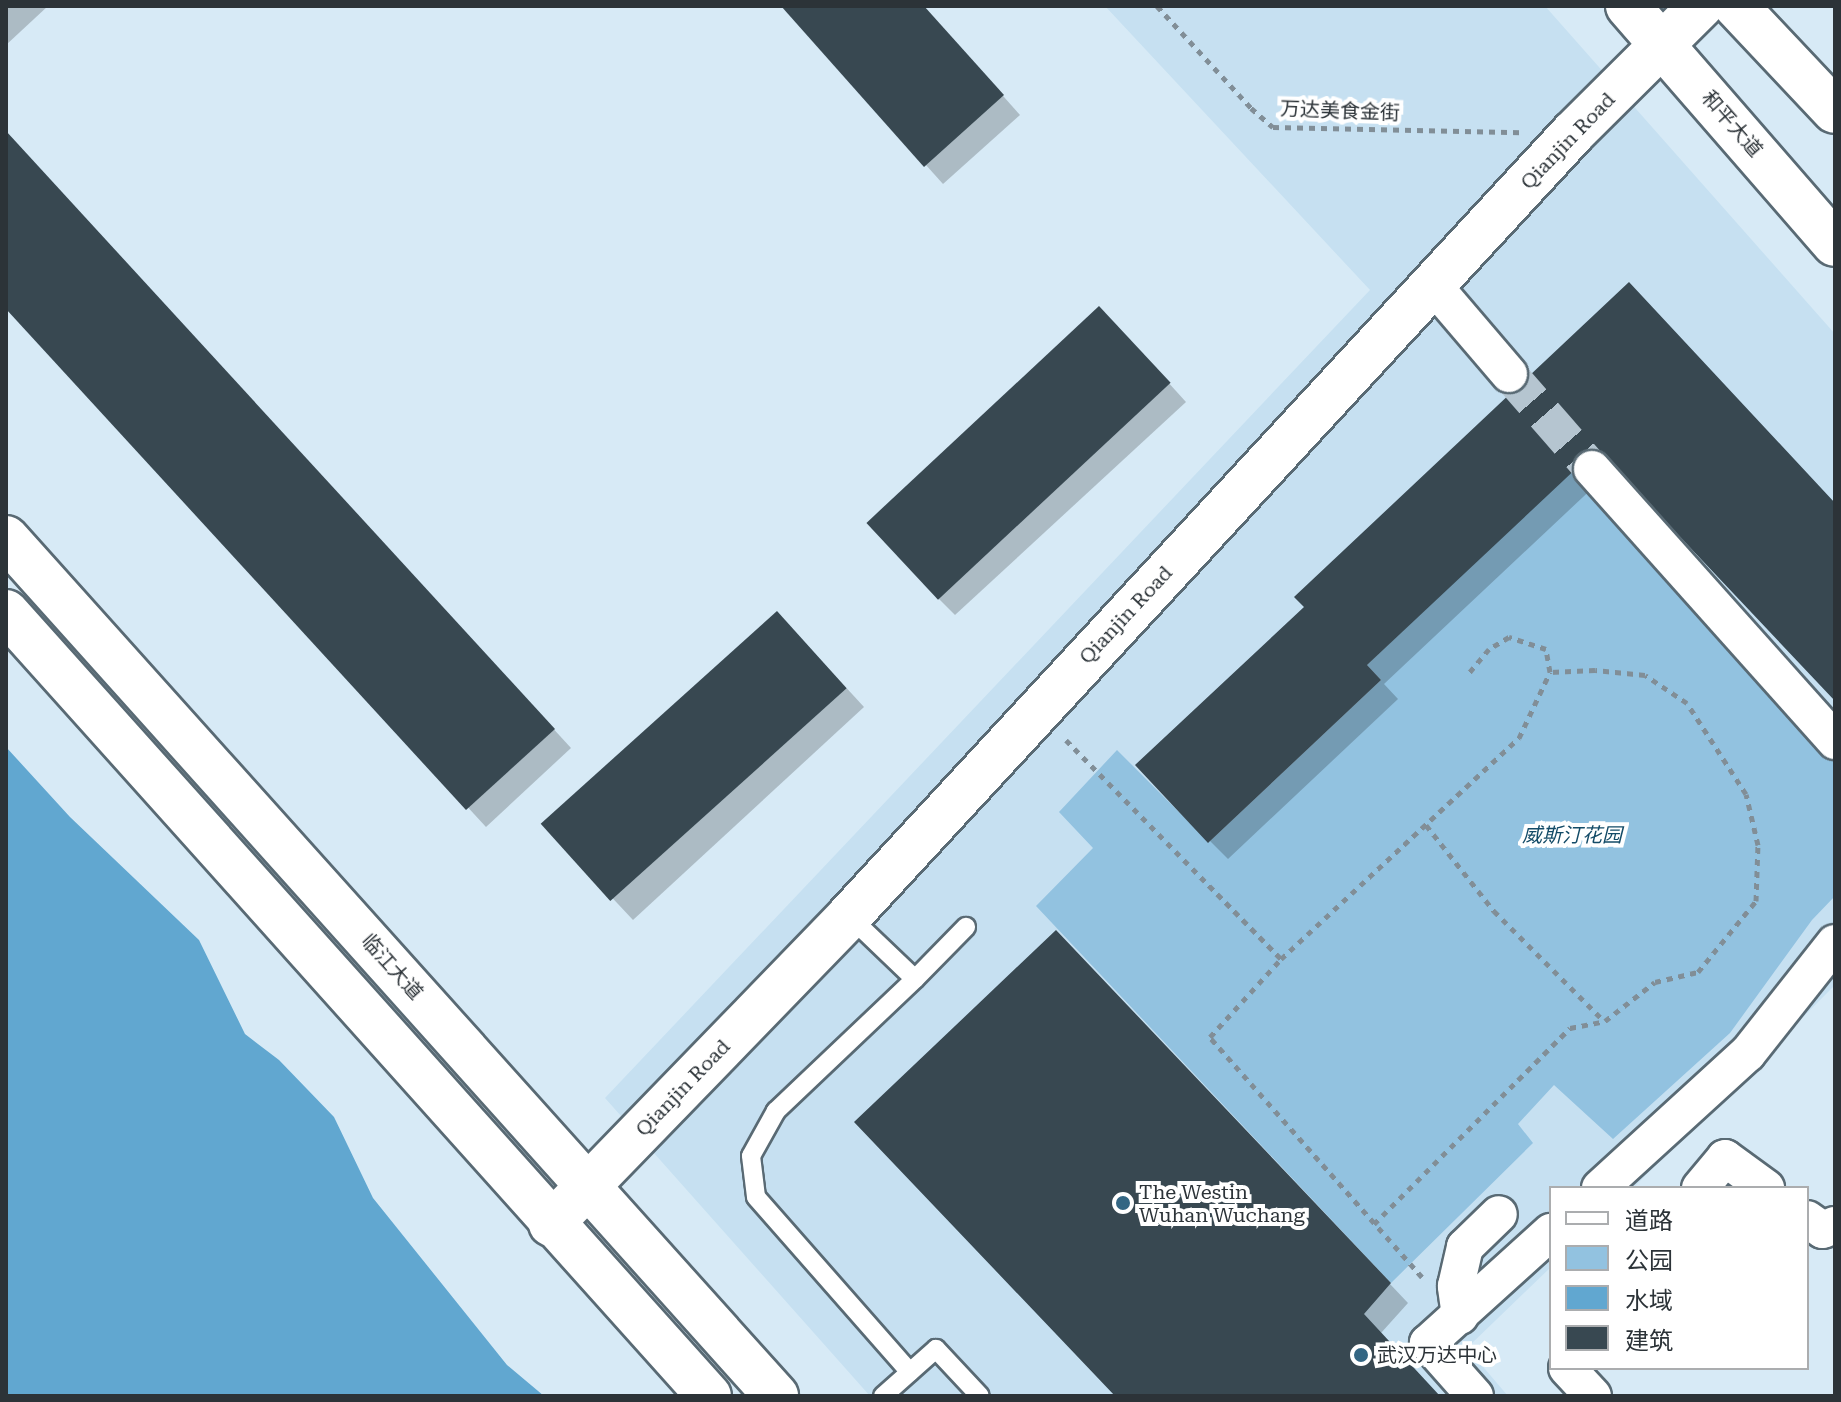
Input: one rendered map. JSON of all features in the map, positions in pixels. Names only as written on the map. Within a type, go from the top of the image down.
[{"type":"main road","name":"和平大道","points":[[1628,6],[1835,244]]},
{"type":"main road","name":"Qianjin Road","points":[[551,1224],[849,916],[1573,133],[1701,6]]},
{"type":"main road","points":[[1736,6],[1835,111]]},
{"type":"main road","name":"临江大道","points":[[6,538],[776,1396]]},
{"type":"main road","points":[[6,612],[551,1224],[709,1396]]},
{"type":"street","points":[[1433,285],[1509,374]]},
{"type":"street","points":[[1592,469],[1835,741]]},
{"type":"street","points":[[1602,1186],[1748,1053],[1835,943]]},
{"type":"street","points":[[1702,1186],[1725,1158],[1763,1186]]},
{"type":"street","points":[[1460,1316],[1456,1286],[1465,1247],[1499,1214]]},
{"type":"street","points":[[1809,1220],[1823,1230],[1835,1225]]},
{"type":"street","points":[[1475,1396],[1428,1343],[1549,1234]]},
{"type":"street","points":[[1569,1370],[1593,1396]]},
{"type":"lane","points":[[849,916],[915,979]]},
{"type":"lane","points":[[910,1372],[756,1197],[751,1156],[776,1111],[966,927]]},
{"type":"lane","points":[[883,1396],[936,1349],[980,1396]]},
{"type":"path","name":"万达美食金街","points":[[1157,6],[1251,108],[1273,127],[1573,133]]},
{"type":"path","points":[[1460,1316],[1373,1224],[1210,1037],[1281,959],[1519,738],[1550,672],[1546,649],[1509,637],[1489,649],[1467,675]]},
{"type":"path","points":[[1373,1224],[1570,1028],[1605,1021],[1655,982],[1698,972],[1756,901],[1758,845],[1746,794],[1687,703],[1645,675],[1595,670],[1550,672]]},
{"type":"path","points":[[1037,710],[1281,959]]},
{"type":"path","points":[[1426,825],[1494,911],[1605,1021]]},
{"type":"shaded area","points":[[1105,6],[1545,6],[1835,334],[1835,985],[1635,1186],[1549,1186],[1549,1269],[1467,1348],[1508,1396],[870,1396],[605,1098],[1370,290]]},
{"type":"green space","name":"威斯汀花园","points":[[1575,467],[1835,762],[1835,896],[1812,920],[1730,1033],[1613,1139],[1554,1085],[1518,1124],[1533,1143],[1391,1283],[1036,906],[1093,848],[1059,812],[1117,750],[1209,842],[1381,680],[1367,665]]},
{"type":"water","points":[[6,747],[70,817],[199,940],[245,1034],[279,1060],[334,1117],[373,1198],[507,1365],[544,1396],[6,1396]]},
{"type":"building","points":[[781,6],[924,6],[1004,95],[924,167]]},
{"type":"building","points":[[6,131],[555,729],[466,810],[6,309]]},
{"type":"building","points":[[1629,282],[1835,503],[1835,701],[1597,449],[1367,665],[1381,680],[1208,843],[1135,765],[1304,607],[1294,597]]},
{"type":"building","points":[[1099,306],[1171,383],[938,600],[866,523]]},
{"type":"building","points":[[777,611],[847,688],[610,901],[541,824]]},
{"type":"building","name":"The Westin Wuhan Wuchang","points":[[1056,930],[1391,1283],[1364,1314],[1440,1396],[1115,1396],[854,1122]]},
{"type":"tunnel","points":[[1509,374],[1592,469]]},
{"type":"place","name":"The Westin Wuhan Wuchang","points":[[1123,1203]]},
{"type":"place","name":"武汉万达中心","points":[[1361,1355]]}]
